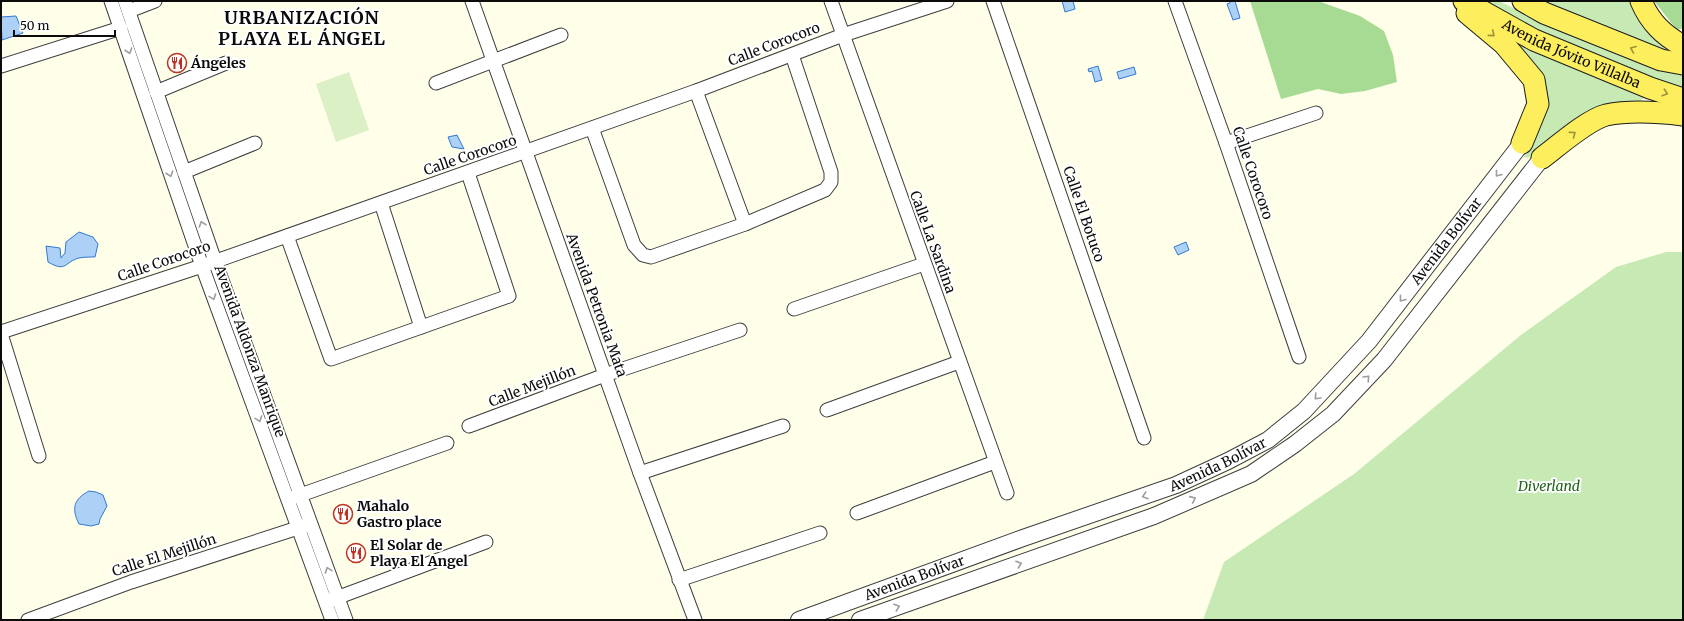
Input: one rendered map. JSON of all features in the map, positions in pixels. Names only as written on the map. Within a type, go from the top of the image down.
[{"type":"main road","points":[[1450,1],[1504,44],[1534,80],[1538,104],[1522,143]]},
{"type":"main road","name":"Avenida Jóvito Villalba","points":[[1464,1],[1534,40],[1650,88],[1683,99]]},
{"type":"main road","name":"Avenida Jóvito Villalba","points":[[1523,1],[1544,12],[1661,60],[1683,64]]},
{"type":"main road","points":[[1641,1],[1648,16],[1660,29],[1683,46]]},
{"type":"main road","points":[[1542,158],[1580,129],[1605,115],[1652,111],[1683,115]]},
{"type":"street","name":"Avenida Aldonza Manrique","points":[[111,1],[202,266],[305,525],[332,600],[346,620]]},
{"type":"street","points":[[127,6],[155,1]]},
{"type":"street","name":"Avenida Petronia Mata","points":[[472,1],[640,473],[695,620]]},
{"type":"street","name":"Calle La Sardina","points":[[831,1],[1007,493]]},
{"type":"street","name":"Calle Corocoro","points":[[1,333],[202,266],[468,173],[696,91],[843,35],[947,1]]},
{"type":"street","name":"Calle El Botuco","points":[[993,1],[1144,438]]},
{"type":"street","name":"Calle Corocoro","points":[[1175,1],[1226,143],[1299,357]]},
{"type":"street","name":"Avenida Aldonza Manrique","points":[[127,6],[215,261],[294,498]]},
{"type":"street","points":[[1,66],[121,28]]},
{"type":"street","points":[[436,83],[561,35]]},
{"type":"street","points":[[592,128],[634,245],[643,255],[651,256],[745,224],[825,190],[831,182],[831,172],[792,55]]},
{"type":"street","points":[[156,92],[226,63]]},
{"type":"street","points":[[696,91],[745,224]]},
{"type":"street","points":[[1226,143],[1316,112]]},
{"type":"street","points":[[184,172],[255,143]]},
{"type":"street","name":"Avenida Bolívar","points":[[799,620],[1023,538],[1176,485],[1228,461],[1268,440],[1304,411],[1369,341],[1522,143]]},
{"type":"street","name":"Avenida Bolívar","points":[[860,620],[1154,516],[1251,474],[1295,444],[1333,414],[1384,360],[1542,158]]},
{"type":"street","points":[[287,236],[331,360],[509,296],[468,173]]},
{"type":"street","points":[[380,203],[420,327]]},
{"type":"street","points":[[794,309],[924,264]]},
{"type":"street","name":"Calle Mejillón","points":[[469,426],[605,375],[740,330]]},
{"type":"street","points":[[1,333],[39,456]]},
{"type":"street","points":[[827,410],[959,362]]},
{"type":"street","points":[[640,473],[783,426]]},
{"type":"street","points":[[294,498],[448,443]]},
{"type":"street","points":[[857,513],[996,462]]},
{"type":"street","name":"Calle El Mejillón","points":[[28,620],[131,582],[305,525]]},
{"type":"street","points":[[679,580],[820,533]]},
{"type":"street","points":[[332,600],[486,542]]},
{"type":"street","name":"Avenida Aldonza Manrique","points":[[332,600],[332,620]]},
{"type":"green space","points":[[1250,1],[1318,1],[1360,16],[1384,31],[1393,55],[1397,82],[1365,91],[1341,94],[1318,89],[1281,99]]},
{"type":"green space","points":[[1479,1],[1499,1],[1547,24],[1683,73],[1683,90],[1538,33]]},
{"type":"green space","points":[[1543,1],[1630,1],[1647,29],[1665,49],[1616,33]]},
{"type":"green space","points":[[1654,1],[1683,1],[1683,28],[1677,30]]},
{"type":"green space","points":[[1520,43],[1602,80],[1644,95],[1644,98],[1632,102],[1610,104],[1586,113],[1566,125],[1528,158],[1524,157],[1523,152],[1545,82],[1534,62],[1519,46]]},
{"type":"green space","points":[[349,72],[369,130],[336,142],[316,84]]},
{"type":"green space","name":"Diverland","points":[[1666,252],[1683,252],[1683,620],[1203,620],[1224,562],[1354,474],[1521,335],[1616,267]]},
{"type":"water","points":[[1062,1],[1073,1],[1075,9],[1065,12]]},
{"type":"water","points":[[1230,1],[1235,1],[1240,18],[1233,20],[1227,4],[1230,3]]},
{"type":"water","points":[[16,16],[23,33],[2,40],[1,17]]},
{"type":"water","points":[[1098,66],[1102,80],[1095,82],[1092,71],[1089,72],[1088,69]]},
{"type":"water","points":[[1134,67],[1136,74],[1119,79],[1117,72]]},
{"type":"water","points":[[457,135],[464,149],[452,147],[448,137]]},
{"type":"water","points":[[79,232],[93,237],[98,244],[95,257],[79,258],[62,267],[48,262],[46,246],[60,248],[61,258],[65,253],[66,242]]},
{"type":"water","points":[[1186,242],[1189,250],[1178,255],[1174,247]]},
{"type":"water","points":[[89,491],[103,495],[107,506],[99,524],[91,526],[79,524],[75,513],[75,504],[80,497]]},
{"type":"place","name":"Ángeles","points":[[177,63]]},
{"type":"place","name":"Mahalo Gastro place","points":[[343,514]]},
{"type":"place","name":"El Solar de Playa El Angel","points":[[356,553]]},
{"type":"district","name":"URBANIZACIÓN PLAYA EL ÁNGEL","points":[[302,27]]}]
